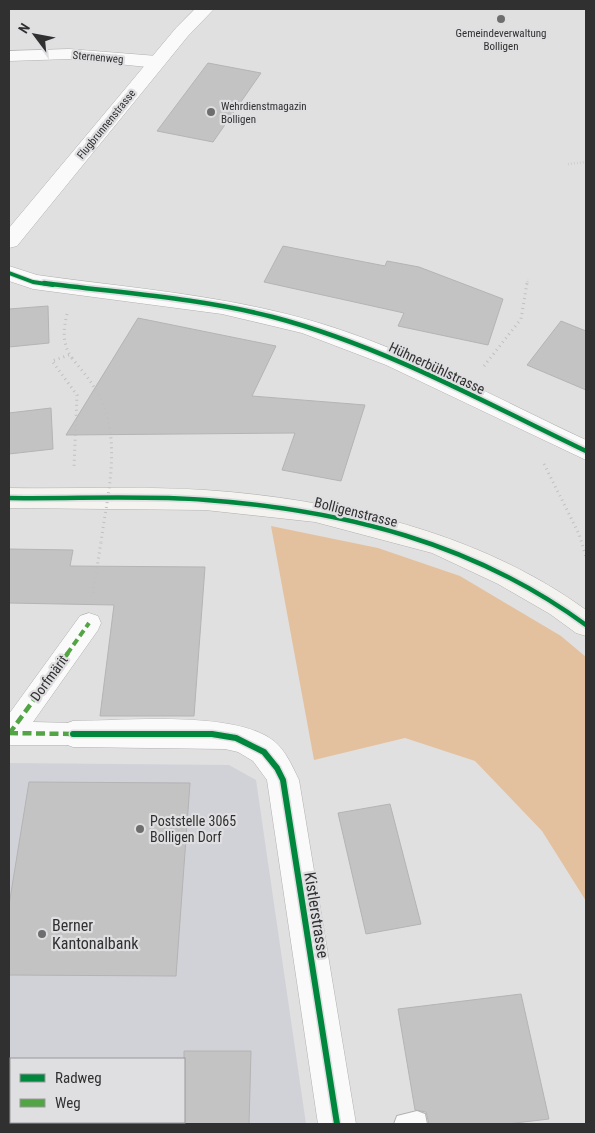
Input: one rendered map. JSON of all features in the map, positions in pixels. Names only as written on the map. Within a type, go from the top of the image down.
[{"type":"main road","name":"Bolligenstrasse","points":[[9,498],[205,500],[315,512],[439,545],[508,576],[560,606],[586,625]]},
{"type":"street","name":"Flugbrunnenstrasse","points":[[9,241],[187,26],[205,9]]},
{"type":"street","name":"Sternenweg","points":[[9,56],[69,54],[157,62]]},
{"type":"street","name":"Hühnerbühlstrasse","points":[[9,273],[33,282],[222,307],[271,317],[345,339],[463,392],[586,451]]},
{"type":"street","name":"Dorfmärit","points":[[9,733],[88,623]]},
{"type":"street","name":"Dorfmärit","points":[[9,733],[73,734]]},
{"type":"street","name":"Kistlerstrasse","points":[[73,734],[212,734],[232,736],[247,741],[269,755],[277,764],[283,780],[337,1124]]},
{"type":"path","points":[[568,164],[586,162]]},
{"type":"path","points":[[463,392],[521,319],[528,278]]},
{"type":"path","points":[[78,289],[70,306],[64,327],[64,346],[97,391],[106,410],[112,429],[113,450],[88,623]]},
{"type":"path","points":[[71,357],[52,362],[77,395],[72,498]]},
{"type":"path","points":[[542,460],[579,534],[586,557]]},
{"type":"shaded area","points":[[271,526],[378,548],[460,576],[561,636],[586,657],[586,901],[542,831],[475,761],[405,738],[314,760]]},
{"type":"shaded area","points":[[9,763],[229,765],[256,780],[306,1124],[9,1124]]},
{"type":"building","points":[[208,63],[261,73],[213,142],[157,131]]},
{"type":"building","points":[[283,246],[385,266],[387,261],[419,267],[503,299],[488,345],[398,326],[404,313],[264,282]]},
{"type":"building","points":[[48,306],[49,343],[9,347],[9,309]]},
{"type":"building","points":[[138,318],[276,346],[252,396],[365,405],[341,481],[282,470],[295,433],[66,435]]},
{"type":"building","points":[[561,321],[586,331],[586,390],[527,365]]},
{"type":"building","points":[[51,408],[53,449],[9,454],[9,413]]},
{"type":"building","points":[[9,549],[73,550],[70,566],[205,567],[194,716],[100,716],[114,605],[9,603]]},
{"type":"building","points":[[29,782],[190,783],[176,976],[9,975],[9,905]]},
{"type":"building","points":[[390,804],[421,924],[366,934],[338,813]]},
{"type":"building","points":[[521,994],[549,1119],[507,1124],[429,1124],[426,1112],[415,1110],[398,1009]]},
{"type":"building","points":[[184,1051],[251,1051],[249,1124],[184,1124]]},
{"type":"marked path","points":[[9,734],[89,623]]},
{"type":"marked path","points":[[9,733],[73,734]]},
{"type":"cycle path","points":[[9,273],[33,282],[222,307],[271,317],[310,328],[394,359],[586,451]]},
{"type":"cycle path","points":[[9,498],[205,500],[315,512],[439,545],[508,576],[560,606],[586,625]]},
{"type":"cycle path","points":[[73,734],[212,734],[246,741],[264,752],[271,759],[283,780],[337,1124]]},
{"type":"place","name":"Gemeindeverwaltung Bolligen","points":[[501,19]]},
{"type":"place","name":"Wehrdienstmagazin Bolligen","points":[[211,112]]},
{"type":"place","name":"Poststelle 3065 Bolligen Dorf","points":[[140,829]]},
{"type":"place","name":"Berner Kantonalbank","points":[[42,934]]}]
